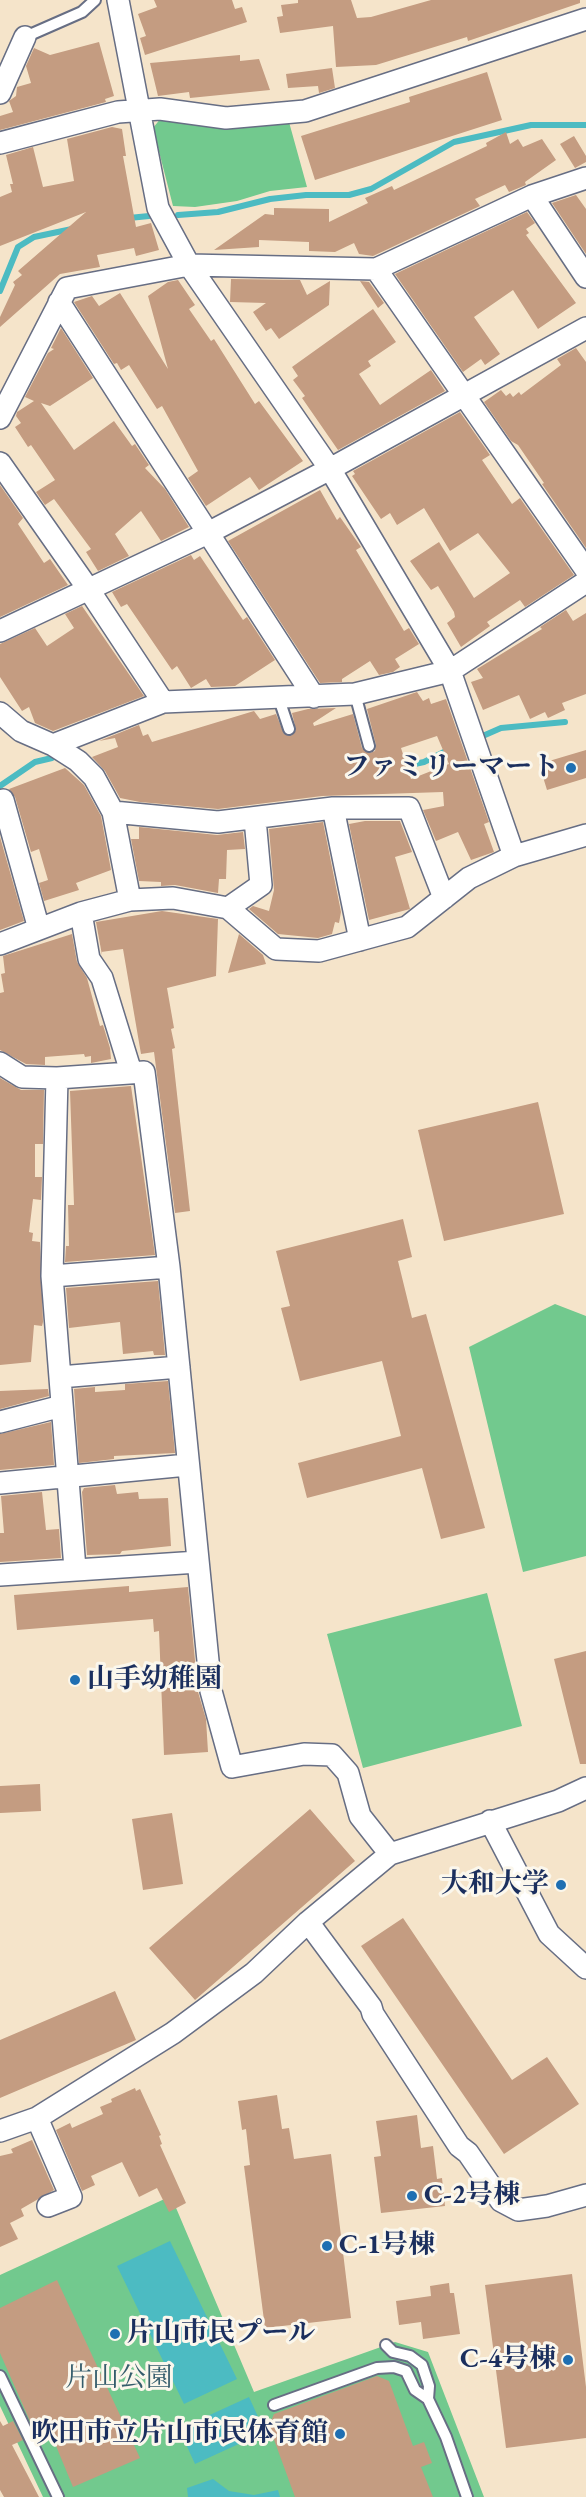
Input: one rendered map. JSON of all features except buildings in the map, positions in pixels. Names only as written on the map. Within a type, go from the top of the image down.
[{"type":"street","points":[[118,0],[158,208],[189,265],[330,469],[450,671],[514,856]]},
{"type":"street","points":[[0,143],[118,112],[160,109],[226,118],[305,111],[586,19]]},
{"type":"street","points":[[0,93],[25,37]]},
{"type":"street","points":[[0,418],[67,288],[189,265],[376,269],[532,196],[583,184]]},
{"type":"street","points":[[532,196],[586,277]]},
{"type":"street","points":[[376,269],[586,570]]},
{"type":"street","points":[[59,302],[314,697]]},
{"type":"street","points":[[0,631],[208,533],[330,469],[586,328]]},
{"type":"street","points":[[0,463],[89,590],[163,702]]},
{"type":"street","points":[[53,745],[163,702],[279,699],[355,694],[450,671],[586,582]]},
{"type":"street","points":[[0,713],[21,731],[53,745],[78,761],[94,777],[113,812],[130,900]]},
{"type":"street","points":[[3,800],[39,929]]},
{"type":"street","points":[[113,812],[218,822],[333,808],[409,808],[444,898]]},
{"type":"street","points":[[333,808],[360,940]]},
{"type":"street","points":[[228,908],[261,885],[255,819]]},
{"type":"street","points":[[0,944],[81,913],[130,900],[172,898],[228,908],[276,949],[319,951],[407,927],[469,878],[514,856],[586,835]]},
{"type":"street","points":[[81,913],[89,959],[102,978],[131,1072]]},
{"type":"street","points":[[0,1063],[22,1077],[57,1078],[144,1072],[169,1267],[211,1691],[232,1767],[304,1754],[332,1755],[348,1773],[360,1816],[390,1854]]},
{"type":"street","points":[[57,1078],[52,1276],[75,1569]]},
{"type":"street","points":[[52,1276],[169,1267]]},
{"type":"street","points":[[60,1377],[179,1367]]},
{"type":"street","points":[[0,1422],[62,1406]]},
{"type":"street","points":[[0,1483],[188,1465]]},
{"type":"street","points":[[0,1575],[198,1562]]},
{"type":"street","points":[[0,2131],[37,2118],[173,2033],[254,1973],[308,1922],[390,1854],[558,1801],[586,1788]]},
{"type":"street","points":[[490,1821],[549,1935],[586,1968]]},
{"type":"street","points":[[308,1922],[371,2007],[372,2014],[459,2146],[468,2153],[501,2201],[518,2210],[547,2206],[586,2195]]},
{"type":"street","points":[[37,2118],[71,2197],[48,2206]]},
{"type":"lane","points":[[25,37],[82,12],[95,0]]},
{"type":"lane","points":[[355,694],[369,746]]},
{"type":"lane","points":[[279,699],[288,729]]},
{"type":"lane","points":[[386,2345],[393,2352],[410,2356],[422,2365],[429,2386],[428,2399]]},
{"type":"lane","points":[[274,2405],[377,2368],[394,2367],[406,2371],[416,2390],[428,2399],[446,2437],[467,2497]]},
{"type":"lane","points":[[0,2376],[58,2497]]},
{"type":"green space","points":[[161,118],[289,122],[307,187],[270,191],[237,201],[195,207],[173,206],[153,128]]},
{"type":"green space","points":[[555,1304],[586,1316],[586,1556],[523,1572],[469,1347]]},
{"type":"green space","points":[[487,1593],[522,1726],[363,1768],[327,1634]]},
{"type":"green space","name":"片山市民プール","points":[[171,2196],[254,2392],[395,2342],[428,2352],[484,2497],[43,2497],[0,2406],[0,2275]]},
{"type":"water","points":[[170,2241],[237,2379],[184,2404],[117,2266]]},
{"type":"water","points":[[249,2397],[265,2432],[195,2464],[179,2429]]},
{"type":"water","points":[[213,2479],[229,2491],[254,2495],[278,2490],[280,2497],[188,2497],[187,2488]]},
{"type":"waterway","points":[[178,215],[218,212],[270,199],[306,195],[349,195],[371,189],[454,142],[531,125],[586,125]]},
{"type":"waterway","points":[[129,218],[149,216]]},
{"type":"waterway","points":[[0,291],[18,247],[34,237],[72,229]]},
{"type":"waterway","points":[[485,735],[501,728],[565,722]]},
{"type":"waterway","points":[[401,767],[424,762],[450,749]]},
{"type":"waterway","points":[[0,786],[35,762],[52,758]]},
{"type":"place","name":"ファミリーマート","points":[[571,768]]},
{"type":"place","name":"山手幼稚園","points":[[75,1680]]},
{"type":"place","name":"大和大学","points":[[561,1885]]},
{"type":"place","name":"C-2号棟","points":[[412,2196]]},
{"type":"place","name":"C-1号棟","points":[[327,2246]]},
{"type":"place","name":"片山市民プール","points":[[115,2334]]},
{"type":"place","name":"C-4号棟","points":[[568,2360]]},
{"type":"place","name":"吹田市立片山市民体育館","points":[[340,2434]]},
{"type":"park label","name":"片山公園","points":[[119,2379]]}]
